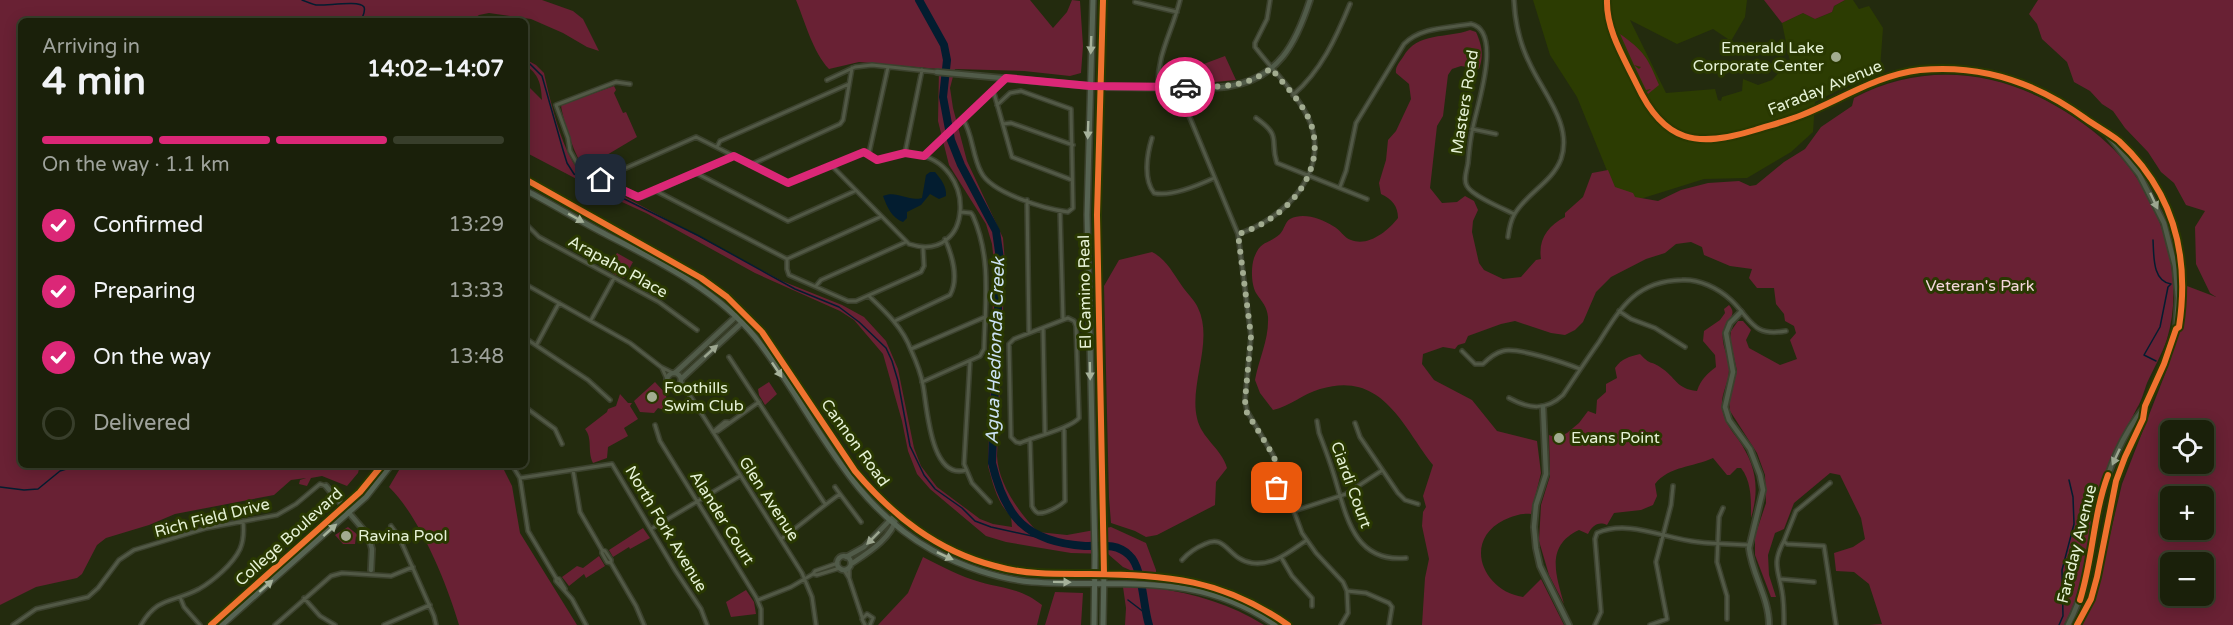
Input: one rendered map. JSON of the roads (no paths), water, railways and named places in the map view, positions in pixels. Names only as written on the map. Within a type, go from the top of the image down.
[{"type":"main road","name":"El Camino Real","points":[[1093,0],[1087,215],[1095,554],[1094,625]]},
{"type":"main road","name":"El Camino Real","points":[[1103,0],[1097,215],[1104,553],[1103,625]]},
{"type":"main road","points":[[1099,87],[1228,87],[1252,81],[1286,54],[1296,38],[1310,0]]},
{"type":"main road","name":"Faraday Avenue","points":[[1607,0],[1608,18],[1616,42],[1648,107],[1668,127],[1691,138],[1706,141],[1726,139],[1796,118],[1887,77],[1902,73],[1945,69],[1969,70],[2004,77],[2037,89],[2076,111],[2116,139],[2133,155],[2153,181],[2175,230],[2182,256],[2181,311],[2179,327],[2176,329]]},
{"type":"main road","points":[[937,72],[1090,86]]},
{"type":"main road","name":"Faraday Avenue","points":[[2068,625],[2083,591],[2106,481],[2125,439],[2145,406],[2164,364],[2176,329],[2178,298],[2175,266],[2164,222],[2139,174],[2109,136]]},
{"type":"main road","name":"Cannon Road","points":[[528,181],[701,278],[742,311],[762,332],[855,471],[897,516],[932,540],[996,567],[1047,574],[1131,575],[1192,588],[1252,611],[1275,625]]},
{"type":"main road","name":"Cannon Road","points":[[528,192],[712,295],[755,338],[848,476],[875,508],[895,525],[932,550],[983,571],[1029,582],[1194,581],[1263,608],[1288,625]]},
{"type":"main road","points":[[742,311],[669,375],[667,379],[669,385],[676,386],[748,317]]},
{"type":"main road","points":[[1741,312],[1730,323],[1726,333],[1733,372],[1725,407],[1729,420],[1750,449],[1760,475],[1763,490],[1749,545],[1750,557],[1766,599],[1769,625]]},
{"type":"main road","points":[[674,373],[681,380]]},
{"type":"main road","name":"Faraday Avenue","points":[[2077,625],[2091,599],[2116,481],[2143,419],[2145,406]]},
{"type":"main road","points":[[1543,407],[1546,474],[1536,505],[1534,527],[1536,548],[1540,566],[1569,625]]},
{"type":"main road","name":"College Boulevard","points":[[210,625],[360,492],[380,468]]},
{"type":"main road","name":"College Boulevard","points":[[222,625],[366,497],[389,468]]},
{"type":"main road","name":"Rich Field Drive","points":[[326,486],[368,535],[372,549],[370,572]]},
{"type":"main road","points":[[844,567],[841,557],[864,547],[889,520],[897,516]]},
{"type":"main road","points":[[844,567],[880,542],[895,525],[897,516]]},
{"type":"main road","points":[[844,567],[850,559],[846,556]]},
{"type":"street","points":[[1158,88],[1159,59],[1171,34],[1180,0]]},
{"type":"street","points":[[1238,234],[1261,224],[1300,192],[1309,175],[1313,159],[1313,134],[1301,105],[1255,47],[1267,19],[1270,0]]},
{"type":"street","points":[[1508,237],[1514,214],[1522,202],[1553,173],[1561,158],[1564,141],[1559,118],[1529,63],[1520,41],[1514,0]]},
{"type":"street","points":[[1135,2],[1177,12]]},
{"type":"street","points":[[1293,95],[1316,73],[1336,38],[1350,4]]},
{"type":"street","name":"Masters Road","points":[[1340,187],[1346,171],[1356,123],[1404,44],[1419,33],[1471,24],[1480,29],[1486,43],[1487,62],[1472,129],[1465,181],[1467,186],[1479,195],[1514,214]]},
{"type":"street","points":[[827,80],[852,68],[872,65],[937,72]]},
{"type":"street","points":[[869,153],[888,67]]},
{"type":"street","points":[[750,165],[840,124],[843,120],[852,68]]},
{"type":"street","points":[[905,153],[922,70]]},
{"type":"street","points":[[924,156],[993,93],[1006,78]]},
{"type":"street","points":[[630,84],[616,82],[556,105],[575,162],[586,172],[633,196],[642,196],[734,156]]},
{"type":"street","points":[[717,147],[720,141],[849,84]]},
{"type":"street","points":[[1090,86],[1099,87]]},
{"type":"street","points":[[963,119],[968,126],[981,172],[986,180],[1001,190],[1068,212],[1073,208],[1072,112],[1068,106],[1021,91],[1010,93],[997,105]]},
{"type":"street","points":[[993,93],[1013,158],[1072,180]]},
{"type":"street","points":[[1185,106],[1238,234],[1251,336],[1246,411],[1273,455],[1306,540],[1343,582],[1347,591],[1348,613],[1341,625]]},
{"type":"street","points":[[1256,118],[1272,133],[1276,144],[1277,163],[1367,199]]},
{"type":"street","points":[[1003,124],[1011,123],[1073,145]]},
{"type":"street","points":[[1472,129],[1496,134]]},
{"type":"street","points":[[601,180],[696,137],[788,183],[831,165],[864,152],[877,160],[905,153],[924,156],[937,162],[953,181],[962,202],[962,212],[955,229],[939,244],[923,248],[906,242],[831,165]]},
{"type":"street","points":[[1152,138],[1147,175],[1150,189],[1155,194],[1197,186],[1214,178]]},
{"type":"street","points":[[696,173],[788,221],[855,191]]},
{"type":"street","points":[[656,191],[787,259]]},
{"type":"street","points":[[1027,200],[1029,333]]},
{"type":"street","points":[[1060,211],[1063,319]]},
{"type":"street","points":[[922,382],[970,361],[982,353],[987,268],[983,241],[974,216],[971,213],[962,212]]},
{"type":"street","points":[[787,259],[880,217]]},
{"type":"street","name":"Arapaho Place","points":[[528,226],[539,237],[659,302],[697,330]]},
{"type":"street","points":[[895,321],[950,295],[953,290],[952,253],[945,239]]},
{"type":"street","points":[[816,286],[821,280],[906,242]]},
{"type":"street","points":[[787,259],[789,275],[848,301],[855,301],[921,272],[924,266],[923,248]]},
{"type":"street","points":[[591,320],[614,278]]},
{"type":"street","points":[[1509,398],[1524,406],[1543,407],[1554,403],[1563,395],[1619,311],[1636,294],[1655,284],[1689,279],[1707,284],[1722,293],[1751,324],[1762,332],[1773,334],[1786,331]]},
{"type":"street","points":[[528,286],[630,343],[661,367],[674,373]]},
{"type":"street","points":[[869,296],[895,321],[911,349],[922,382],[935,449],[951,469],[958,472],[966,470]]},
{"type":"street","points":[[536,344],[559,303]]},
{"type":"street","points":[[1619,311],[1631,319],[1655,328],[1685,347]]},
{"type":"street","points":[[911,349],[985,317]]},
{"type":"street","points":[[1068,318],[1074,321],[1076,326],[1079,418],[1075,423],[1064,428],[1016,442],[1011,437],[1009,344],[1014,339],[1043,328],[1068,318]]},
{"type":"street","points":[[1043,328],[1045,433]]},
{"type":"street","points":[[528,340],[588,380],[610,400]]},
{"type":"street","points":[[1462,351],[1475,364],[1483,364],[1491,356],[1504,350],[1581,369]]},
{"type":"street","points":[[729,357],[825,504]]},
{"type":"street","points":[[970,361],[964,458],[972,483],[990,502]]},
{"type":"street","points":[[661,367],[667,379]]},
{"type":"street","name":"Glen Avenue","points":[[681,380],[686,392],[806,579],[812,597],[816,625]]},
{"type":"street","name":"Glen Avenue","points":[[676,386],[686,392]]},
{"type":"street","points":[[713,432],[718,431],[759,402]]},
{"type":"street","points":[[528,409],[555,429],[562,444]]},
{"type":"street","name":"Ciardi Court","points":[[1317,421],[1349,523],[1361,543],[1389,559],[1407,558]]},
{"type":"street","points":[[1355,423],[1360,437],[1398,494],[1405,500],[1418,504]]},
{"type":"street","name":"Alander Court","points":[[655,425],[660,441],[758,600],[761,625]]},
{"type":"street","points":[[1030,439],[1032,506],[1035,512],[1039,513],[1060,506],[1065,501],[1064,428]]},
{"type":"street","name":"North Fork Avenue","points":[[520,478],[612,464],[675,570],[704,613],[707,625]]},
{"type":"street","points":[[514,468],[520,478],[528,531],[559,586],[565,590],[586,625]]},
{"type":"street","points":[[573,470],[580,512],[607,562],[611,563],[640,614],[644,625]]},
{"type":"street","points":[[1294,511],[1314,503],[1340,497],[1382,471]]},
{"type":"street","points":[[651,529],[741,476]]},
{"type":"street","points":[[1784,625],[1782,592],[1776,556],[1796,511],[1830,483]]},
{"type":"street","name":"Rich Field Drive","points":[[13,624],[36,609],[88,597],[120,560],[134,550],[207,528],[277,515],[296,504],[316,486],[320,484],[326,486]]},
{"type":"street","points":[[1265,498],[1269,492],[1285,485]]},
{"type":"street","points":[[1650,625],[1667,619],[1656,562],[1671,505],[1673,486]]},
{"type":"street","points":[[835,487],[861,522]]},
{"type":"street","points":[[781,538],[803,524],[814,512],[840,494]]},
{"type":"street","points":[[1723,508],[1719,517],[1717,562],[1727,596],[1727,619]]},
{"type":"street","points":[[141,625],[156,606],[167,599],[180,597],[208,583],[237,554],[243,542],[243,521]]},
{"type":"street","points":[[391,526],[399,537],[413,567],[436,625]]},
{"type":"street","points":[[1595,625],[1601,612],[1595,539],[1597,533],[1634,528],[1663,536],[1749,545]]},
{"type":"street","points":[[1182,560],[1191,550],[1212,540],[1220,542],[1241,560],[1262,563],[1281,557],[1306,540]]},
{"type":"street","points":[[1784,541],[1787,544],[1824,546],[1836,625]]},
{"type":"street","points":[[1281,557],[1292,576],[1312,598],[1312,606]]},
{"type":"street","points":[[275,625],[326,578],[336,574],[370,572],[391,576],[413,567]]},
{"type":"street","points":[[758,600],[791,587],[813,574],[844,567],[864,625]]},
{"type":"street","points":[[1779,579],[1814,582]]},
{"type":"street","points":[[1347,591],[1366,593],[1389,603],[1392,607],[1389,625]]},
{"type":"street","points":[[180,597],[184,607],[200,625]]},
{"type":"street","points":[[304,598],[320,616],[335,625]]},
{"type":"street","points":[[384,625],[430,605]]},
{"type":"street","points":[[860,608],[873,618],[870,625]]},
{"type":"street","points":[[862,617],[867,614]]},
{"type":"water","points":[[935,172],[941,180],[946,189],[946,196],[939,199],[930,194],[921,205],[907,212],[907,218],[903,222],[896,218],[890,212],[883,196],[893,194],[912,199],[922,198],[926,175]]},
{"type":"waterway","points":[[302,0],[316,5],[361,5],[365,11],[362,18]]},
{"type":"waterway","name":"Agua Hedionda Creek","points":[[919,0],[944,45],[947,60],[943,97],[951,140],[961,165],[996,231],[1000,259],[992,463],[997,482],[1012,512],[1022,524],[1034,532],[1065,544],[1114,547],[1129,555],[1134,561],[1140,578],[1149,625]]},
{"type":"waterway","points":[[528,63],[542,76],[567,163],[574,174],[699,236],[795,289],[839,307],[859,322],[886,348],[892,361],[910,446],[924,475],[935,489],[962,508],[975,521],[991,527],[1041,538]]},
{"type":"waterway","points":[[2153,240],[2157,273],[2165,282],[2171,284],[2168,287],[2160,327],[2144,355],[2156,361]]},
{"type":"waterway","points":[[0,487],[38,489],[60,471],[70,468]]},
{"type":"waterway","points":[[2059,625],[2063,616],[2062,570],[2074,524],[2073,497],[2069,480]]},
{"type":"waterway","points":[[1128,600],[1145,613]]},
{"type":"place","name":"Emerald Lake Corporate Center","points":[[1836,57]]},
{"type":"place","name":"Foothills Swim Club","points":[[652,397]]},
{"type":"place","name":"Evans Point","points":[[1559,438]]},
{"type":"place","name":"Ravina Pool","points":[[346,536]]},
{"type":"park label","name":"Veteran's Park","points":[[1980,286]]}]
